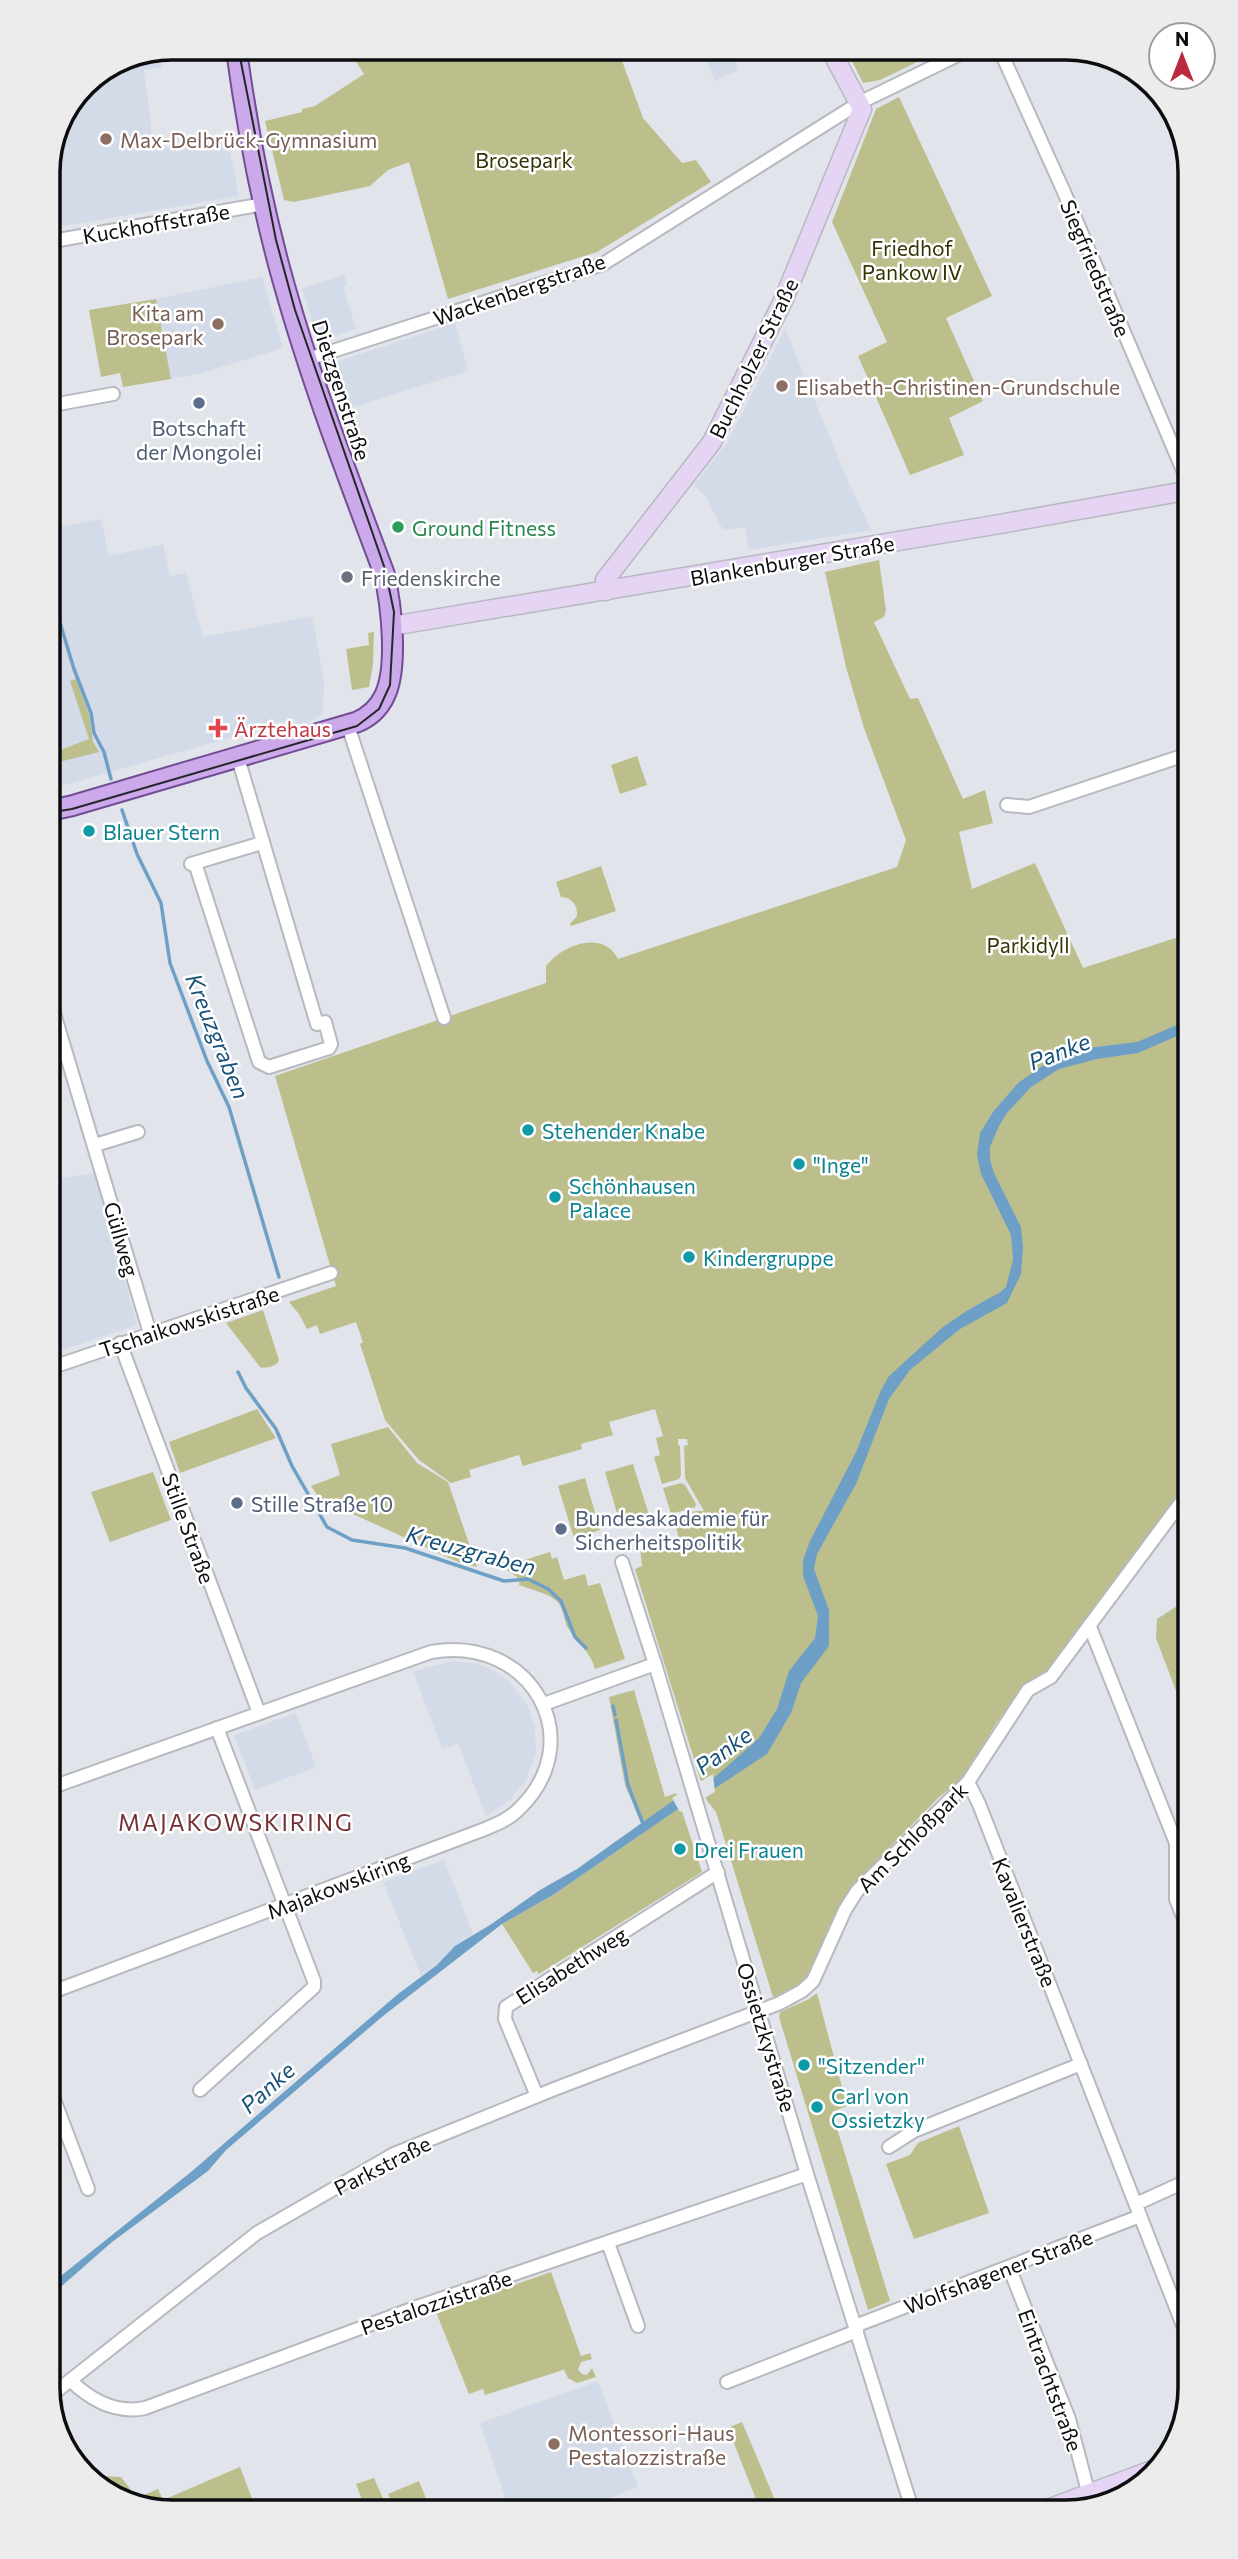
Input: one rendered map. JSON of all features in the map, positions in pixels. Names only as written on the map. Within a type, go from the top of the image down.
[{"type":"main road","name":"Dietzgenstraße","points":[[60,808],[344,727],[372,714],[383,699],[389,684],[391,602],[384,573],[347,475],[279,267],[264,204],[238,60]]},
{"type":"main road","points":[[836,60],[859,103]]},
{"type":"main road","name":"Buchholzer Straße","points":[[606,591],[605,580],[712,442],[783,301],[862,109],[859,103]]},
{"type":"main road","name":"Blankenburger Straße","points":[[392,626],[1178,491]]},
{"type":"main road","points":[[1080,2498],[1133,2478]]},
{"type":"street","name":"Wackenbergstraße","points":[[308,359],[603,264],[859,103],[947,60]]},
{"type":"street","name":"Siegfriedstraße","points":[[1004,60],[1178,459]]},
{"type":"street","name":"Kuckhoffstraße","points":[[60,240],[264,204]]},
{"type":"street","points":[[60,404],[113,394]]},
{"type":"street","points":[[344,727],[444,1018]]},
{"type":"street","points":[[1007,805],[1029,807],[1178,757]]},
{"type":"street","points":[[238,758],[317,1024],[325,1022],[331,1044],[329,1048],[269,1067],[259,1062],[193,864],[262,844]]},
{"type":"street","name":"Güllweg","points":[[60,1032],[150,1333]]},
{"type":"street","points":[[95,1144],[138,1132]]},
{"type":"street","name":"Tschaikowskistraße","points":[[60,1364],[331,1273]]},
{"type":"street","name":"Stille Straße","points":[[120,1343],[259,1713]]},
{"type":"street","name":"Am Schloßpark","points":[[759,2009],[793,1997],[807,1988],[857,1891],[968,1782],[1028,1690],[1051,1677],[1178,1507]]},
{"type":"street","name":"Ossietzkystraße","points":[[622,1562],[718,1872],[807,2174],[909,2500]]},
{"type":"street","points":[[1090,1627],[1175,1843],[1178,1904]]},
{"type":"street","points":[[60,1785],[444,1649],[477,1651],[507,1663],[529,1683],[544,1704],[655,1664]]},
{"type":"street","name":"Majakowskiring","points":[[60,1989],[485,1829],[517,1812],[537,1785],[547,1759],[549,1738],[544,1704]]},
{"type":"street","points":[[200,2090],[312,1990],[314,1980],[217,1728]]},
{"type":"street","name":"Kavalierstraße","points":[[968,1782],[979,1804],[1178,2313]]},
{"type":"street","name":"Elisabethweg","points":[[537,2096],[505,2019],[506,2007],[718,1872]]},
{"type":"street","name":"Parkstraße","points":[[60,2389],[257,2233],[394,2154],[759,2009]]},
{"type":"street","points":[[889,2147],[914,2131],[1081,2064]]},
{"type":"street","points":[[60,2115],[88,2189]]},
{"type":"street","name":"Pestalozzistraße","points":[[71,2381],[90,2397],[110,2406],[130,2410],[145,2408],[427,2304],[807,2174]]},
{"type":"street","name":"Wolfshagener Straße","points":[[727,2382],[1009,2267],[1138,2210],[1178,2187]]},
{"type":"street","points":[[608,2243],[638,2326]]},
{"type":"street","name":"Eintrachtstraße","points":[[1009,2267],[1069,2419],[1089,2495]]},
{"type":"shaded area","name":"Max-Delbrück-Gymnasium","points":[[161,60],[162,67],[144,70],[154,150],[227,138],[239,196],[60,227],[60,164],[63,142],[83,103],[98,87],[115,74],[135,65]]},
{"type":"shaded area","points":[[706,60],[735,60],[738,70],[715,81]]},
{"type":"shaded area","points":[[344,275],[347,285],[343,287],[356,329],[318,341],[302,288]]},
{"type":"shaded area","name":"Kita am Brosepark","points":[[262,277],[283,348],[202,373],[171,379],[156,299]]},
{"type":"shaded area","points":[[455,323],[468,371],[341,411],[326,365]]},
{"type":"shaded area","name":"Elisabeth-Christinen-Grundschule","points":[[785,329],[871,530],[749,550],[745,527],[723,530],[706,497],[694,485],[727,443]]},
{"type":"shaded area","points":[[101,519],[109,556],[163,544],[170,576],[186,573],[203,637],[312,616],[324,680],[323,713],[312,721],[297,725],[295,719],[60,786],[60,527]]},
{"type":"shaded area","points":[[95,1173],[137,1325],[60,1351],[60,1178]]},
{"type":"shaded area","points":[[453,1661],[478,1664],[509,1681],[527,1705],[535,1727],[536,1753],[526,1780],[509,1801],[486,1816],[458,1744],[442,1749],[413,1671]]},
{"type":"shaded area","points":[[296,1713],[316,1767],[255,1790],[234,1735]]},
{"type":"shaded area","points":[[444,1860],[473,1934],[421,1976],[383,1882]]},
{"type":"shaded area","name":"Montessori-Haus Pestalozzistraße","points":[[598,2381],[638,2487],[605,2499],[506,2499],[480,2423]]},
{"type":"green space","name":"Brosepark","points":[[355,60],[622,60],[643,118],[682,163],[696,160],[711,182],[597,252],[448,299],[409,162],[388,170],[370,186],[294,202],[284,200],[265,121],[315,106],[364,74]]},
{"type":"green space","points":[[852,60],[921,60],[880,80],[863,83]]},
{"type":"green space","name":"Friedhof Pankow IV","points":[[899,97],[992,296],[946,318],[983,401],[949,418],[964,455],[910,475],[858,356],[887,342],[832,222],[876,109]]},
{"type":"green space","points":[[156,299],[171,379],[123,387],[120,373],[101,377],[89,310]]},
{"type":"green space","name":"Parkidyll","points":[[879,560],[886,610],[884,617],[874,622],[910,699],[918,698],[963,799],[985,790],[993,823],[959,832],[972,889],[1035,863],[1083,968],[1178,937],[1178,1499],[1049,1669],[1023,1688],[997,1722],[963,1778],[938,1798],[853,1885],[809,1976],[795,1988],[773,1997],[716,1812],[707,1801],[635,1569],[642,1566],[640,1547],[654,1542],[658,1552],[681,1545],[673,1518],[704,1511],[685,1478],[684,1446],[688,1445],[687,1439],[678,1439],[679,1479],[662,1484],[654,1457],[660,1455],[656,1438],[663,1436],[655,1409],[609,1422],[613,1435],[581,1444],[582,1449],[523,1466],[519,1455],[469,1470],[471,1477],[451,1483],[419,1460],[385,1420],[360,1344],[363,1342],[356,1322],[320,1334],[317,1325],[307,1329],[289,1302],[336,1286],[275,1076],[546,983],[546,966],[553,958],[582,943],[603,944],[618,959],[897,867],[906,840],[864,728],[846,667],[825,572]]},
{"type":"green space","points":[[374,632],[369,687],[352,690],[346,649],[369,645],[368,633]]},
{"type":"green space","points":[[76,679],[89,714],[93,742],[99,752],[60,762],[60,750],[89,739],[70,681]]},
{"type":"green space","points":[[637,756],[647,785],[620,794],[611,765]]},
{"type":"green space","points":[[601,866],[616,911],[571,926],[577,916],[576,909],[571,900],[561,897],[556,882]]},
{"type":"green space","points":[[263,1310],[279,1360],[265,1368],[260,1367],[226,1323]]},
{"type":"green space","points":[[257,1409],[276,1438],[180,1473],[169,1442]]},
{"type":"green space","points":[[388,1427],[417,1463],[448,1482],[477,1567],[458,1562],[320,1499],[311,1486],[340,1475],[331,1444]]},
{"type":"green space","points":[[633,1464],[650,1518],[621,1527],[605,1472]]},
{"type":"green space","points":[[153,1472],[171,1520],[110,1542],[91,1492]]},
{"type":"green space","points":[[585,1478],[600,1530],[574,1538],[558,1486]]},
{"type":"green space","points":[[681,1483],[696,1504],[695,1507],[671,1514],[663,1488]]},
{"type":"green space","points":[[550,1552],[552,1559],[557,1557],[564,1580],[585,1574],[588,1586],[600,1583],[625,1659],[595,1669],[587,1653],[568,1628],[562,1608],[557,1602],[547,1595],[519,1585],[520,1579],[507,1570],[505,1564]]},
{"type":"green space","points":[[1178,1605],[1178,1696],[1156,1638],[1157,1619]]},
{"type":"green space","points":[[634,1690],[665,1797],[676,1793],[702,1872],[539,1974],[537,1971],[533,1973],[502,1924],[553,1895],[640,1835],[641,1823],[625,1785],[609,1697]]},
{"type":"green space","points":[[817,1993],[847,2106],[832,2112],[890,2301],[868,2310],[779,2017],[780,2012]]},
{"type":"green space","points":[[959,2126],[989,2213],[914,2239],[886,2164],[910,2155],[918,2143]]},
{"type":"green space","points":[[551,2272],[581,2356],[590,2353],[592,2359],[581,2362],[578,2370],[587,2375],[592,2368],[596,2377],[577,2383],[568,2378],[563,2368],[485,2395],[483,2389],[469,2394],[436,2312]]},
{"type":"green space","points":[[742,2422],[775,2500],[756,2500],[728,2428]]},
{"type":"green space","points":[[240,2467],[252,2499],[165,2499]]},
{"type":"green space","points":[[103,2476],[121,2477],[132,2492],[115,2485]]},
{"type":"green space","points":[[374,2478],[383,2499],[362,2499],[356,2484]]},
{"type":"green space","points":[[419,2481],[426,2499],[390,2499],[388,2494]]},
{"type":"green space","points":[[158,2489],[162,2499],[144,2495]]},
{"type":"water","points":[[1178,1025],[1178,1036],[1138,1053],[1097,1059],[1059,1069],[1031,1087],[999,1126],[990,1147],[990,1160],[1021,1227],[1021,1274],[1007,1303],[960,1329],[910,1370],[889,1399],[856,1484],[817,1554],[814,1569],[829,1610],[829,1646],[801,1683],[791,1713],[767,1754],[678,1809],[553,1895],[502,1924],[383,2016],[226,2150],[208,2171],[112,2242],[60,2288],[60,2277],[191,2172],[398,1994],[437,1965],[455,1946],[577,1869],[674,1800],[715,1777],[759,1738],[777,1709],[789,1671],[815,1638],[818,1616],[803,1576],[803,1560],[856,1452],[881,1390],[889,1376],[943,1327],[1006,1287],[1013,1260],[1011,1235],[981,1174],[977,1155],[980,1133],[993,1112],[1018,1083],[1054,1058],[1071,1050],[1137,1042]]},
{"type":"pier","points":[[713,1774],[715,1792],[680,1812],[672,1798]]},
{"type":"waterway","name":"Kreuzgraben","points":[[60,623],[111,779]]},
{"type":"waterway","name":"Kreuzgraben","points":[[122,810],[137,854],[161,903],[170,963],[207,1061],[229,1107],[279,1277]]},
{"type":"waterway","name":"Kreuzgraben","points":[[238,1372],[246,1388],[276,1429],[292,1466],[327,1527],[352,1540],[405,1548],[504,1581],[528,1579],[548,1589],[561,1601],[575,1637],[586,1648]]},
{"type":"waterway","name":"Kreuzgraben","points":[[613,1706],[615,1715]]},
{"type":"waterway","name":"Kreuzgraben","points":[[616,1720],[628,1785],[644,1826]]},
{"type":"tram line","points":[[60,811],[357,726],[379,709],[390,685],[394,612],[385,569],[295,310],[276,240],[241,60]]},
{"type":"place","name":"Max-Delbrück-Gymnasium","points":[[106,139]]},
{"type":"place","name":"Kita am Brosepark","points":[[218,324]]},
{"type":"place","name":"Elisabeth-Christinen-Grundschule","points":[[782,386]]},
{"type":"place","name":"Botschaft der Mongolei","points":[[199,403]]},
{"type":"place","name":"Ground Fitness","points":[[398,527]]},
{"type":"place","name":"Friedenskirche","points":[[347,577]]},
{"type":"place","name":"Ärztehaus","points":[[218,728]]},
{"type":"place","name":"Blauer Stern","points":[[89,831]]},
{"type":"place","name":"Stehender Knabe","points":[[528,1130]]},
{"type":"place","name":"\"Inge\"","points":[[799,1164]]},
{"type":"place","name":"Schönhausen Palace","points":[[555,1197]]},
{"type":"place","name":"Kindergruppe","points":[[689,1257]]},
{"type":"place","name":"Stille Straße 10","points":[[237,1503]]},
{"type":"place","name":"Bundesakademie für Sicherheitspolitik","points":[[561,1529]]},
{"type":"place","name":"Drei Frauen","points":[[680,1849]]},
{"type":"place","name":"\"Sitzender\"","points":[[804,2065]]},
{"type":"place","name":"Carl von Ossietzky","points":[[817,2107]]},
{"type":"place","name":"Montessori-Haus Pestalozzistraße","points":[[554,2444]]},
{"type":"district","name":"MAJAKOWSKIRING","points":[[236,1822]]},
{"type":"water label","name":"Panke","points":[[1059,1051]]},
{"type":"water label","name":"Panke","points":[[723,1750]]},
{"type":"water label","name":"Panke","points":[[267,2087]]}]
